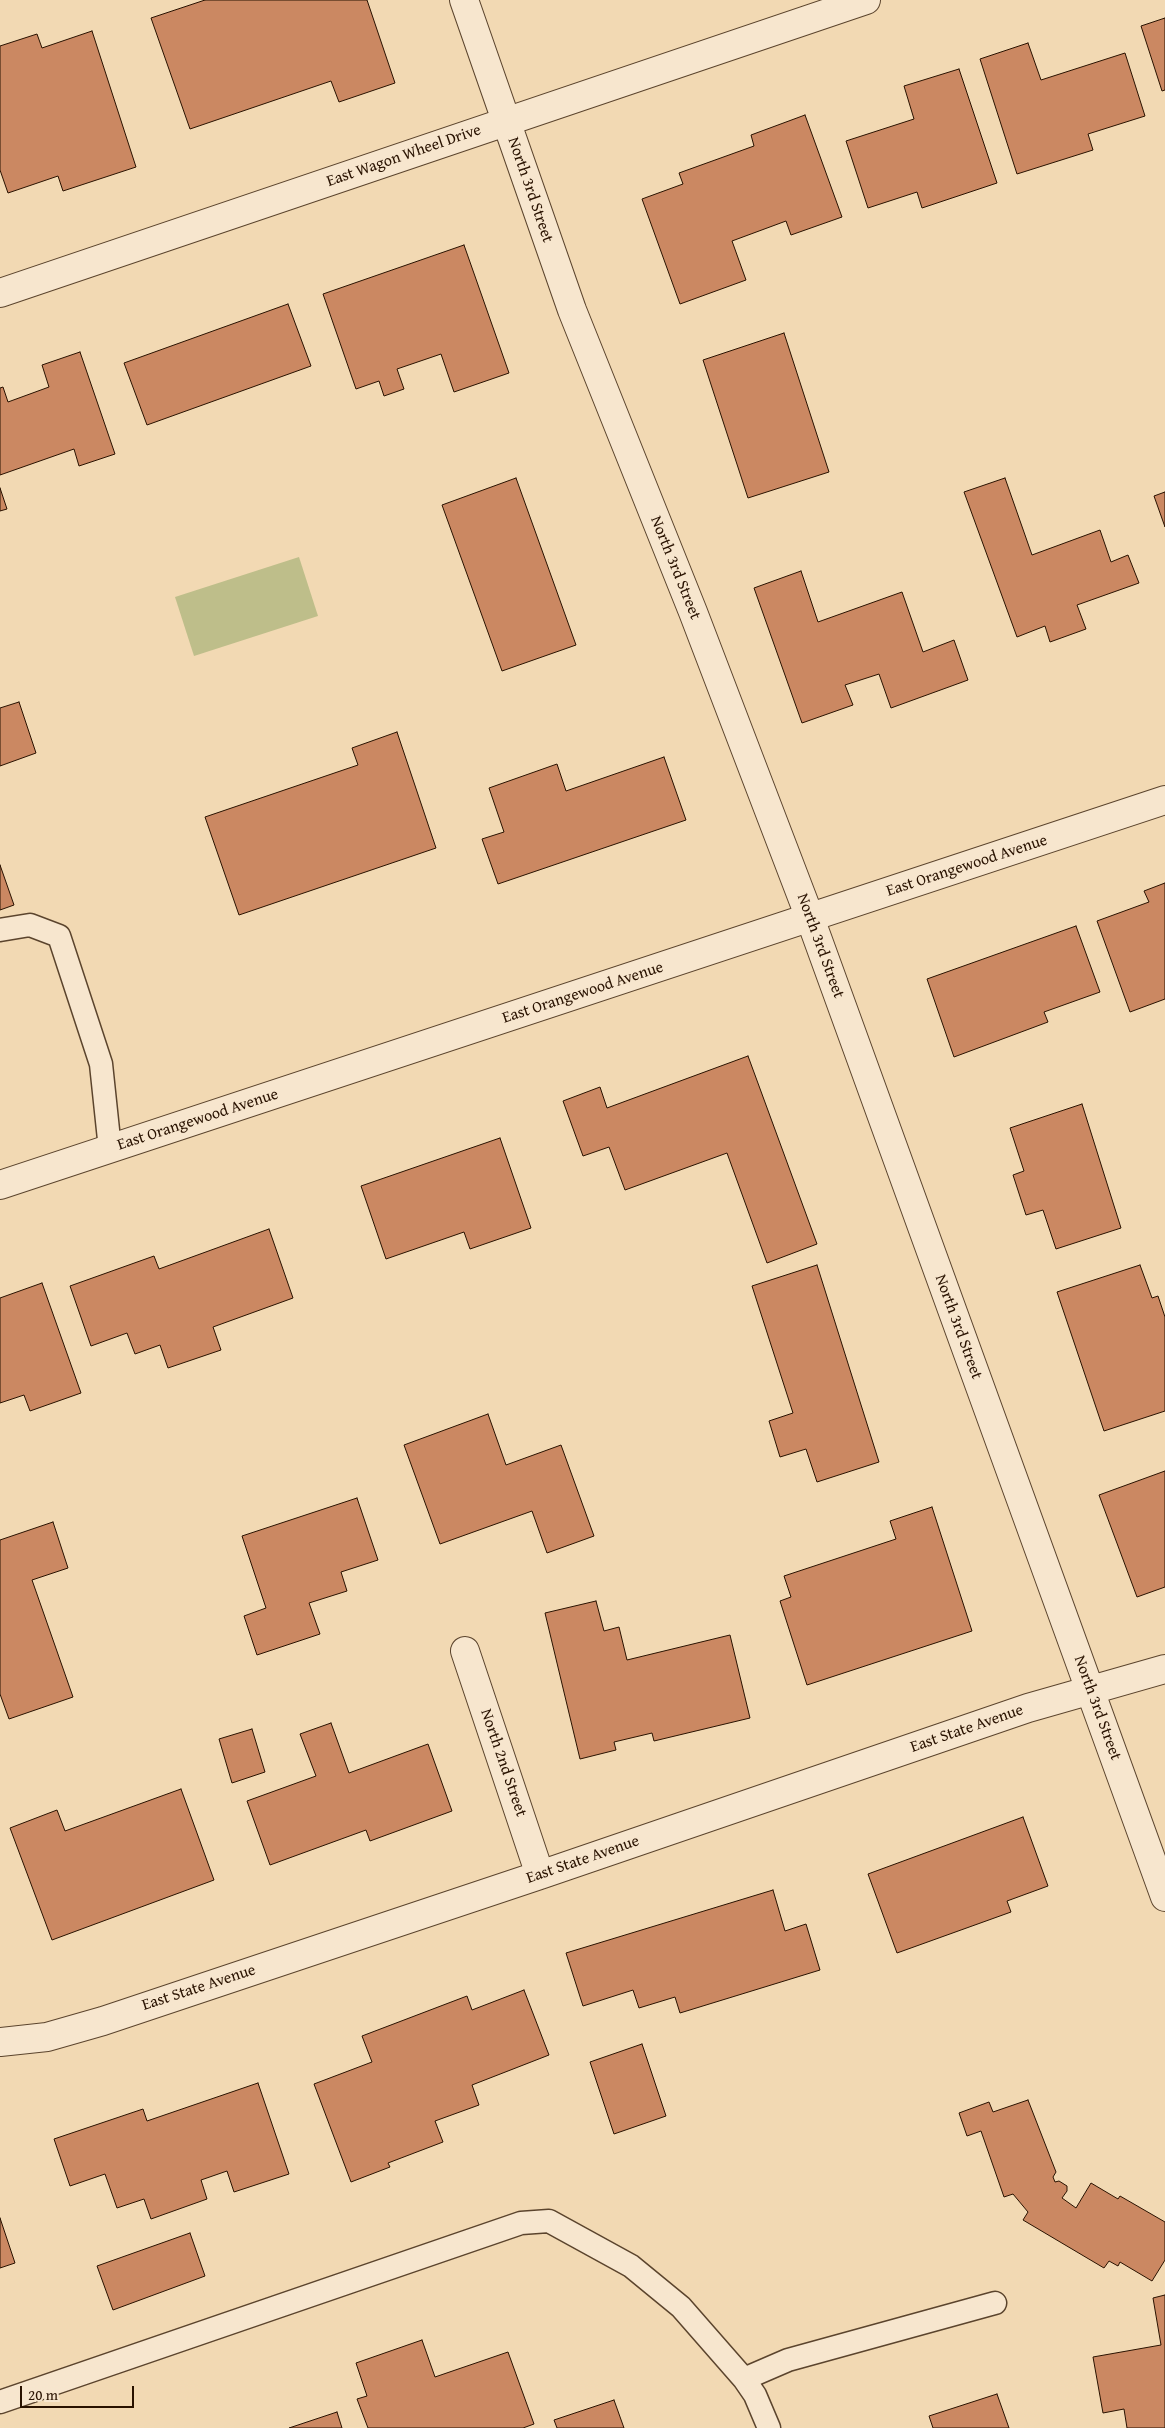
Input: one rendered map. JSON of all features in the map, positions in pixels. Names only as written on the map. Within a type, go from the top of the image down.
[{"type":"street","name":"North 3rd Street","points":[[464,0],[572,310],[693,612],[810,918],[1165,1897]]},
{"type":"street","name":"East Wagon Wheel Drive","points":[[0,292],[866,0]]},
{"type":"street","name":"East Orangewood Avenue","points":[[0,1186],[1165,800]]},
{"type":"street","name":"North 2nd Street","points":[[465,1651],[540,1875]]},
{"type":"street","name":"East State Avenue","points":[[1,2039],[47,2037],[103,2021],[540,1875],[1028,1708],[1165,1669]]},
{"type":"lane","points":[[0,930],[30,925],[59,936],[101,1064],[110,1149]]},
{"type":"lane","points":[[0,2402],[521,2223],[549,2221],[631,2266],[680,2307],[744,2379],[755,2395],[769,2428]]},
{"type":"lane","points":[[744,2379],[788,2360],[995,2303]]},
{"type":"green space","points":[[299,557],[318,616],[194,656],[175,597]]},
{"type":"building","points":[[205,0],[367,0],[395,83],[339,102],[331,81],[190,129],[151,18]]},
{"type":"building","points":[[1165,18],[1165,90],[1162,91],[1141,26]]},
{"type":"building","points":[[92,31],[136,167],[63,191],[58,176],[8,193],[0,170],[0,46],[37,34],[42,48]]},
{"type":"building","points":[[1028,43],[1041,80],[1125,53],[1145,116],[1088,134],[1093,150],[1017,174],[980,59]]},
{"type":"building","points":[[959,69],[997,183],[922,208],[917,192],[868,208],[846,141],[914,119],[904,86]]},
{"type":"building","points":[[805,115],[842,217],[791,235],[786,221],[732,241],[746,280],[680,304],[642,199],[683,184],[679,173],[754,146],[751,135]]},
{"type":"building","points":[[464,245],[509,373],[454,392],[441,354],[397,369],[404,389],[384,396],[379,381],[356,389],[323,294]]},
{"type":"building","points":[[288,304],[311,366],[147,425],[124,363]]},
{"type":"building","points":[[784,333],[829,472],[748,498],[703,360]]},
{"type":"building","points":[[80,352],[115,454],[79,466],[74,449],[0,475],[0,388],[3,387],[8,402],[49,387],[42,365]]},
{"type":"building","points":[[516,478],[576,645],[502,671],[442,505]]},
{"type":"building","points":[[1005,478],[1032,555],[1100,530],[1111,562],[1128,555],[1139,583],[1077,605],[1086,629],[1050,642],[1045,626],[1017,637],[964,492]]},
{"type":"building","points":[[0,488],[7,509],[0,511]]},
{"type":"building","points":[[1165,492],[1165,527],[1154,496]]},
{"type":"building","points":[[801,571],[818,622],[902,592],[923,652],[954,640],[968,680],[891,708],[879,674],[845,685],[853,705],[802,723],[754,588]]},
{"type":"building","points":[[19,702],[36,753],[0,766],[0,708]]},
{"type":"building","points":[[397,732],[436,848],[239,915],[205,817],[358,765],[352,748]]},
{"type":"building","points":[[664,757],[686,820],[498,884],[482,839],[504,832],[489,788],[557,764],[566,791]]},
{"type":"building","points":[[0,865],[14,905],[0,910]]},
{"type":"building","points":[[1165,883],[1165,999],[1130,1012],[1097,921],[1149,902],[1144,891]]},
{"type":"building","points":[[1076,926],[1100,992],[1044,1012],[1048,1022],[954,1057],[927,979]]},
{"type":"building","points":[[748,1056],[817,1244],[767,1263],[727,1153],[625,1190],[609,1147],[583,1156],[563,1101],[600,1087],[607,1108]]},
{"type":"building","points":[[1082,1104],[1121,1228],[1056,1249],[1043,1210],[1026,1215],[1013,1175],[1024,1171],[1010,1128]]},
{"type":"building","points":[[500,1138],[531,1228],[470,1249],[464,1232],[386,1259],[361,1186]]},
{"type":"building","points":[[269,1229],[293,1298],[213,1327],[221,1350],[168,1368],[160,1345],[135,1354],[127,1333],[91,1346],[70,1286],[154,1256],[159,1269]]},
{"type":"building","points":[[817,1265],[879,1462],[817,1482],[806,1449],[780,1457],[769,1421],[793,1413],[752,1286]]},
{"type":"building","points":[[1140,1265],[1152,1298],[1158,1296],[1165,1317],[1165,1411],[1104,1431],[1057,1292]]},
{"type":"building","points":[[42,1283],[81,1393],[30,1411],[24,1395],[0,1403],[0,1298]]},
{"type":"building","points":[[488,1414],[506,1465],[561,1445],[594,1536],[547,1553],[532,1511],[440,1544],[404,1445]]},
{"type":"building","points":[[1165,1471],[1165,1587],[1137,1597],[1099,1495]]},
{"type":"building","points":[[357,1498],[378,1560],[341,1572],[347,1591],[309,1603],[320,1634],[257,1655],[244,1616],[266,1608],[242,1536]]},
{"type":"building","points":[[932,1507],[972,1631],[807,1685],[780,1601],[791,1597],[784,1576],[896,1539],[890,1521]]},
{"type":"building","points":[[53,1522],[68,1568],[32,1580],[73,1697],[9,1719],[0,1694],[0,1540]]},
{"type":"building","points":[[596,1601],[604,1631],[619,1627],[627,1660],[730,1635],[750,1718],[654,1741],[652,1733],[614,1742],[616,1750],[580,1759],[545,1613]]},
{"type":"building","points":[[331,1723],[349,1773],[428,1744],[452,1811],[370,1841],[366,1830],[270,1865],[247,1801],[316,1776],[300,1734]]},
{"type":"building","points":[[252,1729],[265,1772],[232,1783],[219,1739]]},
{"type":"building","points":[[181,1789],[214,1880],[52,1940],[10,1828],[57,1810],[65,1831]]},
{"type":"building","points":[[1023,1817],[1048,1886],[1007,1901],[1011,1912],[897,1953],[868,1874]]},
{"type":"building","points":[[773,1890],[785,1931],[806,1924],[820,1970],[680,2013],[675,1997],[639,2008],[633,1990],[583,2006],[566,1953]]},
{"type":"building","points":[[524,1990],[549,2055],[472,2085],[479,2105],[435,2121],[443,2142],[388,2163],[390,2167],[351,2182],[314,2084],[372,2062],[362,2036],[467,1996],[472,2010]]},
{"type":"building","points":[[642,2044],[666,2116],[614,2134],[590,2062]]},
{"type":"building","points":[[258,2083],[289,2174],[234,2192],[227,2171],[201,2180],[207,2199],[151,2219],[144,2199],[117,2208],[105,2174],[70,2186],[54,2139],[143,2109],[147,2121]]},
{"type":"building","points":[[1028,2100],[1056,2172],[1053,2177],[1055,2182],[1059,2181],[1067,2186],[1067,2191],[1062,2198],[1076,2208],[1091,2183],[1118,2199],[1120,2196],[1165,2222],[1165,2260],[1152,2281],[1120,2262],[1118,2266],[1109,2261],[1104,2268],[1023,2220],[1028,2212],[1013,2194],[1004,2197],[981,2131],[967,2136],[959,2113],[989,2102],[993,2112]]},
{"type":"building","points":[[0,2218],[15,2263],[0,2268]]},
{"type":"building","points":[[190,2233],[205,2276],[113,2310],[97,2266]]},
{"type":"building","points":[[1165,2295],[1165,2428],[1127,2428],[1124,2409],[1103,2413],[1093,2357],[1161,2345],[1153,2298]]},
{"type":"building","points":[[422,2340],[435,2377],[508,2352],[534,2424],[523,2428],[368,2428],[357,2399],[367,2396],[356,2363]]},
{"type":"building","points":[[997,2394],[1009,2428],[933,2428],[929,2416]]},
{"type":"building","points":[[614,2400],[624,2428],[557,2428],[554,2420]]},
{"type":"building","points":[[337,2412],[342,2428],[289,2428]]}]
